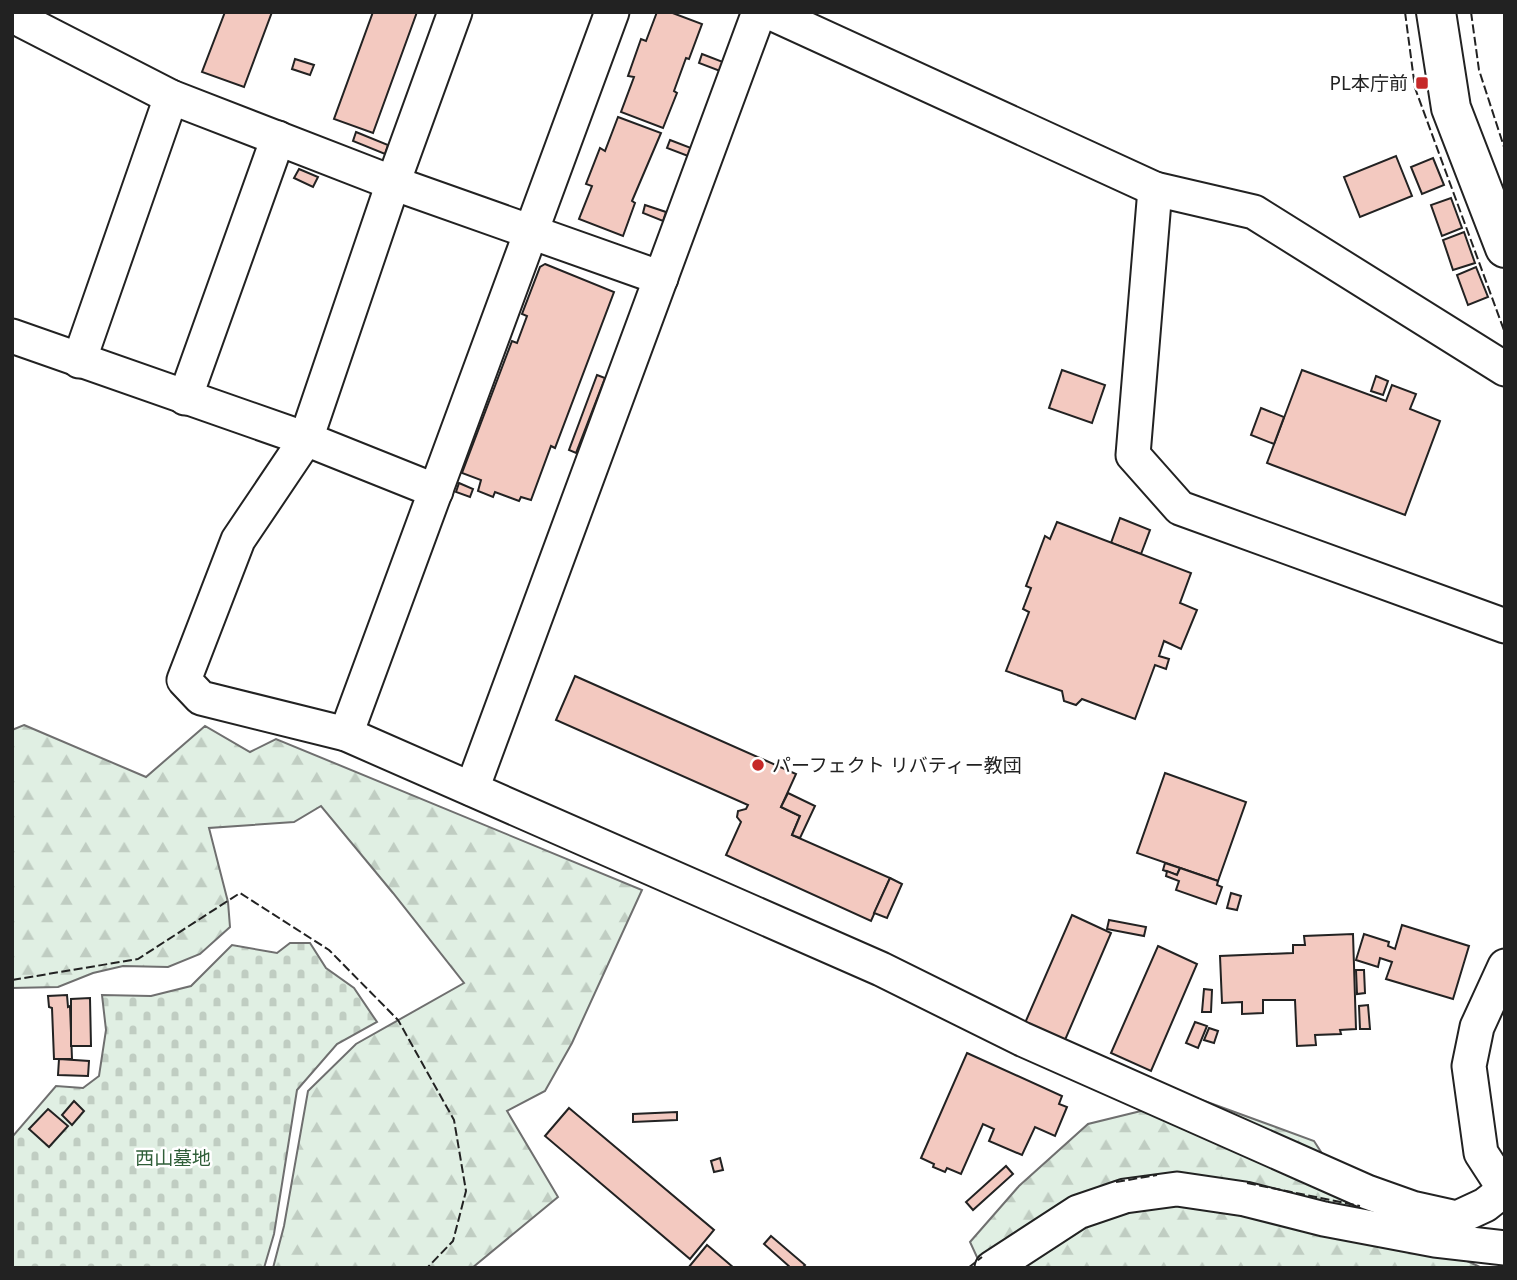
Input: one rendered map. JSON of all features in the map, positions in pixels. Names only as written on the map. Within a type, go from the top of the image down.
[{"type":"main road","points":[[1436,12],[1451,108],[1505,248]]},
{"type":"street","points":[[455,12],[393,183],[306,439],[238,540],[184,680],[201,698],[346,734],[881,969],[1022,1039],[1367,1192],[1412,1208],[1457,1218],[1485,1205],[1505,1190],[1482,1153],[1468,1066],[1477,1027],[1505,966]]},
{"type":"street","points":[[346,734],[612,12]]},
{"type":"street","points":[[472,789],[759,12]]},
{"type":"street","points":[[769,12],[1155,189],[1254,212],[1505,369]]},
{"type":"street","points":[[23,21],[171,97],[393,183],[661,278]]},
{"type":"street","points":[[79,361],[171,97]]},
{"type":"street","points":[[185,398],[278,138]]},
{"type":"street","points":[[1155,189],[1133,455],[1180,508],[1505,626]]},
{"type":"street","points":[[12,336],[306,439],[436,491]]},
{"type":"street","points":[[992,1268],[1078,1212],[1125,1196],[1177,1189],[1245,1199],[1324,1220],[1435,1240],[1505,1248]]},
{"type":"green space","points":[[24,725],[146,777],[205,726],[250,752],[276,739],[642,890],[572,1043],[545,1091],[507,1111],[558,1197],[472,1268],[273,1268],[284,1226],[308,1091],[356,1044],[464,983],[321,806],[294,822],[209,828],[228,902],[230,927],[200,954],[168,967],[123,966],[93,973],[58,987],[12,988],[12,730]]},
{"type":"green space","name":"西山墓地","points":[[290,943],[310,943],[326,968],[354,988],[377,1022],[337,1044],[297,1090],[274,1234],[264,1268],[12,1268],[12,1137],[56,1086],[83,1088],[99,1076],[106,1030],[102,995],[151,996],[191,986],[232,945],[277,953]]},
{"type":"green space","points":[[1188,1095],[1314,1141],[1334,1172],[1452,1254],[1482,1268],[982,1268],[970,1242],[1019,1186],[1088,1124],[1145,1110]]},
{"type":"building","points":[[225,12],[272,12],[244,87],[202,72]]},
{"type":"building","points":[[373,12],[417,12],[373,133],[334,119]]},
{"type":"building","points":[[657,12],[670,12],[702,24],[689,59],[686,58],[674,91],[677,93],[663,128],[621,112],[634,77],[628,76],[641,39],[646,41]]},
{"type":"building","points":[[702,54],[723,62],[720,71],[699,63]]},
{"type":"building","points":[[295,59],[314,65],[310,75],[292,69]]},
{"type":"building","points":[[618,117],[661,133],[632,201],[635,203],[623,236],[579,219],[592,186],[586,184],[600,148],[605,151]]},
{"type":"building","points":[[356,132],[388,145],[385,154],[353,141]]},
{"type":"building","points":[[670,140],[691,148],[688,156],[667,148]]},
{"type":"building","points":[[1396,156],[1412,196],[1360,217],[1344,177]]},
{"type":"building","points":[[1433,158],[1444,185],[1422,194],[1411,167]]},
{"type":"building","points":[[299,169],[318,177],[313,187],[294,178]]},
{"type":"building","points":[[1451,198],[1462,228],[1442,236],[1431,205]]},
{"type":"building","points":[[645,205],[666,212],[663,221],[643,213]]},
{"type":"building","points":[[1464,232],[1475,263],[1453,270],[1443,240]]},
{"type":"building","points":[[545,264],[614,292],[555,448],[551,446],[531,500],[521,497],[519,501],[495,492],[493,497],[478,491],[481,480],[462,473],[512,341],[517,343],[527,316],[522,314],[540,267]]},
{"type":"building","points":[[1476,267],[1488,297],[1468,305],[1457,275]]},
{"type":"building","points":[[1062,370],[1105,385],[1092,423],[1049,408]]},
{"type":"building","points":[[1302,370],[1386,401],[1392,385],[1416,394],[1410,409],[1440,421],[1405,515],[1267,463]]},
{"type":"building","points":[[597,375],[605,378],[576,453],[569,450]]},
{"type":"building","points":[[1376,376],[1388,381],[1383,395],[1371,391]]},
{"type":"building","points":[[1261,408],[1284,417],[1274,444],[1251,435]]},
{"type":"building","points":[[459,483],[473,489],[470,497],[456,492]]},
{"type":"building","points":[[1120,518],[1150,530],[1141,554],[1111,543]]},
{"type":"building","points":[[1057,522],[1191,573],[1180,603],[1197,610],[1181,649],[1164,641],[1159,656],[1169,659],[1166,669],[1155,665],[1135,719],[1082,699],[1076,705],[1064,701],[1062,691],[1006,671],[1029,612],[1023,609],[1031,588],[1026,586],[1045,536],[1050,539]]},
{"type":"building","points":[[575,676],[796,774],[781,807],[800,816],[792,835],[890,878],[871,921],[726,855],[741,822],[737,817],[738,811],[746,809],[748,805],[556,720]]},
{"type":"building","points":[[1165,773],[1246,802],[1218,881],[1137,853]]},
{"type":"building","points":[[788,793],[815,806],[800,838],[792,835],[800,816],[781,807]]},
{"type":"building","points":[[1165,863],[1180,868],[1177,875],[1163,870]]},
{"type":"building","points":[[1180,868],[1218,881],[1217,885],[1222,887],[1216,904],[1176,890],[1179,881],[1166,876],[1167,871],[1177,875]]},
{"type":"building","points":[[890,878],[902,884],[887,918],[874,913]]},
{"type":"building","points":[[1231,893],[1241,896],[1237,910],[1227,908]]},
{"type":"building","points":[[1072,915],[1111,933],[1065,1040],[1025,1023]]},
{"type":"building","points":[[1109,920],[1146,927],[1144,936],[1107,929]]},
{"type":"building","points":[[1402,925],[1469,946],[1453,999],[1386,979],[1392,962],[1380,958],[1378,967],[1356,960],[1364,934],[1389,942],[1388,946],[1395,949]]},
{"type":"building","points":[[1353,934],[1356,1029],[1340,1030],[1341,1034],[1315,1035],[1316,1045],[1297,1046],[1295,1000],[1263,1000],[1263,1013],[1242,1014],[1242,1002],[1222,1003],[1220,956],[1293,953],[1293,945],[1305,945],[1304,936]]},
{"type":"building","points":[[1158,946],[1197,964],[1151,1071],[1111,1053]]},
{"type":"building","points":[[1356,970],[1364,970],[1365,993],[1357,994]]},
{"type":"building","points":[[1204,989],[1212,990],[1211,1012],[1202,1012]]},
{"type":"building","points":[[67,995],[68,1007],[70,1006],[72,1059],[54,1059],[52,1008],[49,1007],[48,996]]},
{"type":"building","points":[[90,998],[91,1046],[71,1046],[71,999]]},
{"type":"building","points":[[1368,1005],[1370,1029],[1360,1029],[1359,1006]]},
{"type":"building","points":[[1195,1022],[1207,1026],[1198,1048],[1186,1043]]},
{"type":"building","points":[[1209,1028],[1218,1031],[1214,1043],[1204,1040]]},
{"type":"building","points":[[967,1053],[1062,1096],[1059,1104],[1067,1107],[1055,1136],[1035,1127],[1022,1155],[989,1141],[994,1129],[983,1124],[961,1174],[947,1168],[945,1172],[921,1158]]},
{"type":"building","points":[[59,1059],[89,1061],[88,1076],[58,1075]]},
{"type":"building","points":[[74,1101],[84,1111],[72,1125],[62,1115]]},
{"type":"building","points":[[569,1108],[714,1230],[690,1259],[545,1136]]},
{"type":"building","points":[[48,1109],[68,1126],[49,1147],[29,1129]]},
{"type":"building","points":[[677,1112],[677,1120],[633,1122],[633,1114]]},
{"type":"building","points":[[720,1158],[723,1170],[714,1172],[711,1161]]},
{"type":"building","points":[[1006,1166],[1013,1174],[973,1210],[966,1202]]},
{"type":"building","points":[[771,1236],[805,1265],[802,1268],[791,1268],[764,1244]]},
{"type":"building","points":[[707,1245],[734,1268],[688,1268]]},
{"type":"fence","points":[[1405,12],[1415,88],[1505,333]]},
{"type":"fence","points":[[1471,12],[1479,70],[1505,150]]},
{"type":"fence","points":[[12,624],[12,637]]},
{"type":"fence","points":[[12,980],[138,959],[240,893],[329,950],[398,1020],[454,1120],[466,1191],[453,1241],[427,1268]]},
{"type":"fence","points":[[1116,1182],[1157,1175]]},
{"type":"fence","points":[[1247,1183],[1360,1206]]},
{"type":"fence","points":[[968,1268],[982,1257]]},
{"type":"place","name":"PL本庁前","points":[[1422,83]]},
{"type":"place","name":"パーフェクト リバティー教団","points":[[758,765]]}]
